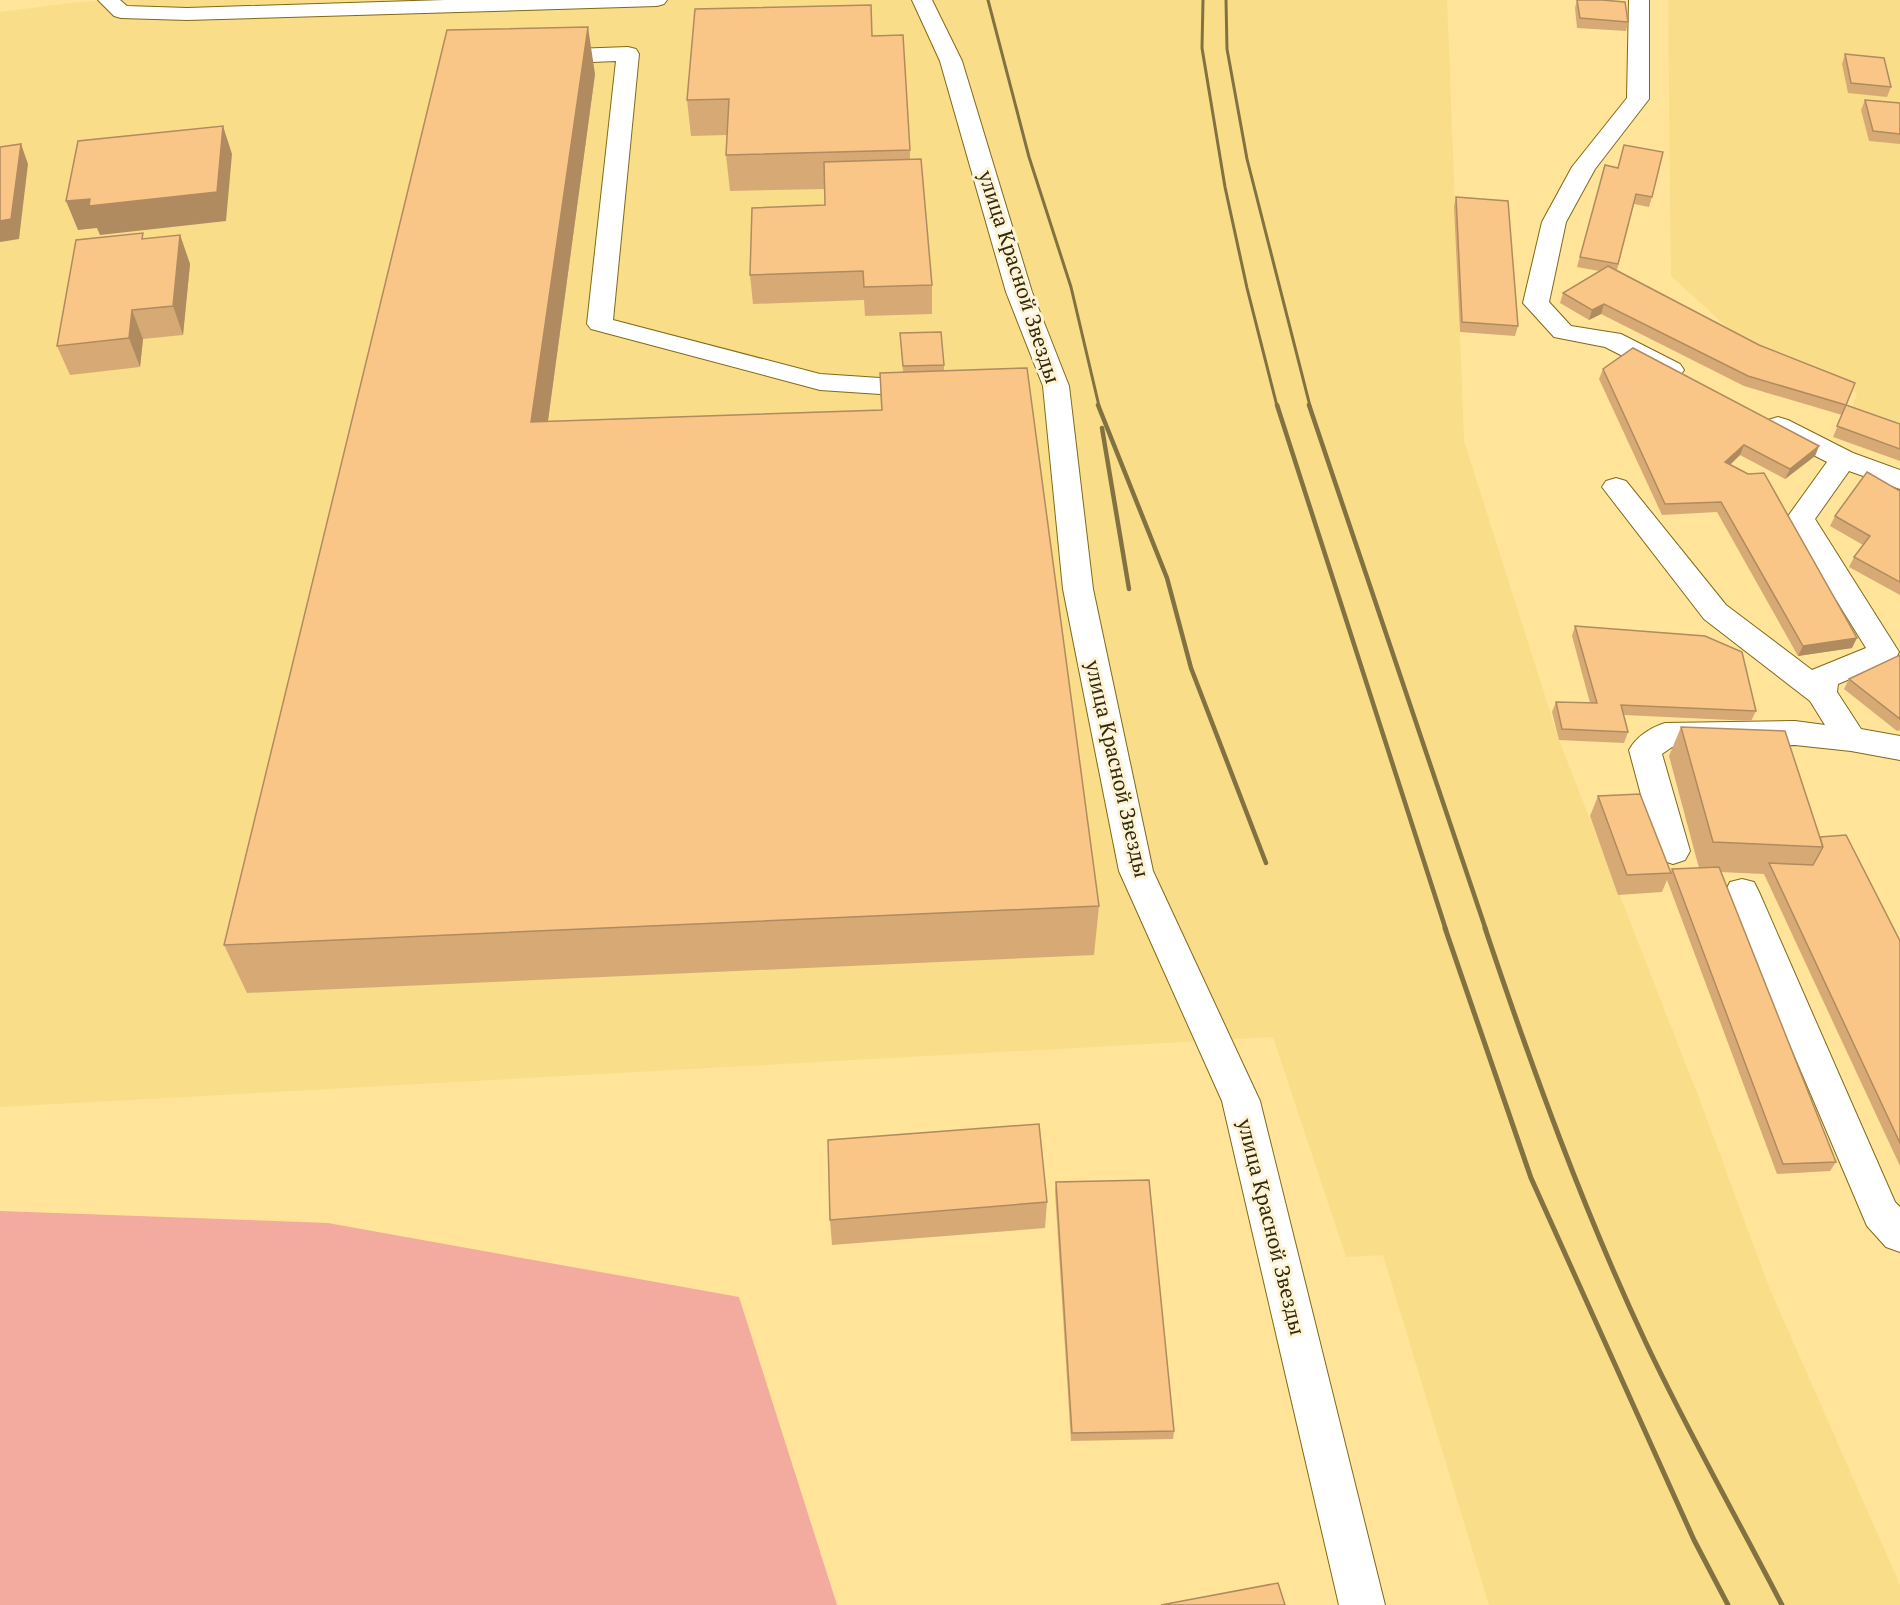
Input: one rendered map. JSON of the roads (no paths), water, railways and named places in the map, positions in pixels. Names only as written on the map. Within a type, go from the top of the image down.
[{"type":"lane","points":[[108,0],[121,12],[187,14],[657,0]]},
{"type":"lane","name":"улица Красной Звезды","points":[[922,0],[951,61],[1019,292],[1044,386],[1078,589],[1136,871],[1241,1101],[1362,1605]]},
{"type":"lane","points":[[1639,0],[1638,99],[1584,167],[1554,222],[1536,303],[1563,332],[1612,340],[1696,383]]},
{"type":"lane","points":[[518,58],[628,54],[600,324],[820,382],[948,388]]},
{"type":"lane","points":[[1759,416],[1843,459],[1900,480]]},
{"type":"lane","points":[[1821,693],[1823,678],[1884,652],[1800,519],[1843,459]]},
{"type":"lane","points":[[1616,487],[1715,612],[1821,693],[1851,739]]},
{"type":"lane","points":[[1673,851],[1646,750],[1665,735],[1795,733],[1851,739],[1900,748]]},
{"type":"lane","points":[[1742,892],[1881,1214],[1900,1234]]},
{"type":"railway","points":[[988,0],[1029,157],[1071,287],[1099,406]]},
{"type":"railway","points":[[1203,0],[1202,48],[1225,187],[1247,288],[1277,406]]},
{"type":"railway","points":[[1226,0],[1227,49],[1247,159],[1310,406]]},
{"type":"railway","points":[[1098,405],[1167,578],[1191,668],[1266,863]]},
{"type":"railway","points":[[1277,405],[1446,930]]},
{"type":"railway","points":[[1309,405],[1486,930]]},
{"type":"railway","points":[[1102,428],[1129,589]]},
{"type":"railway","points":[[1445,928],[1531,1178],[1694,1540],[1728,1605]]},
{"type":"railway","points":[[1485,928],[1560,1138],[1623,1292],[1679,1409],[1782,1605]]}]
